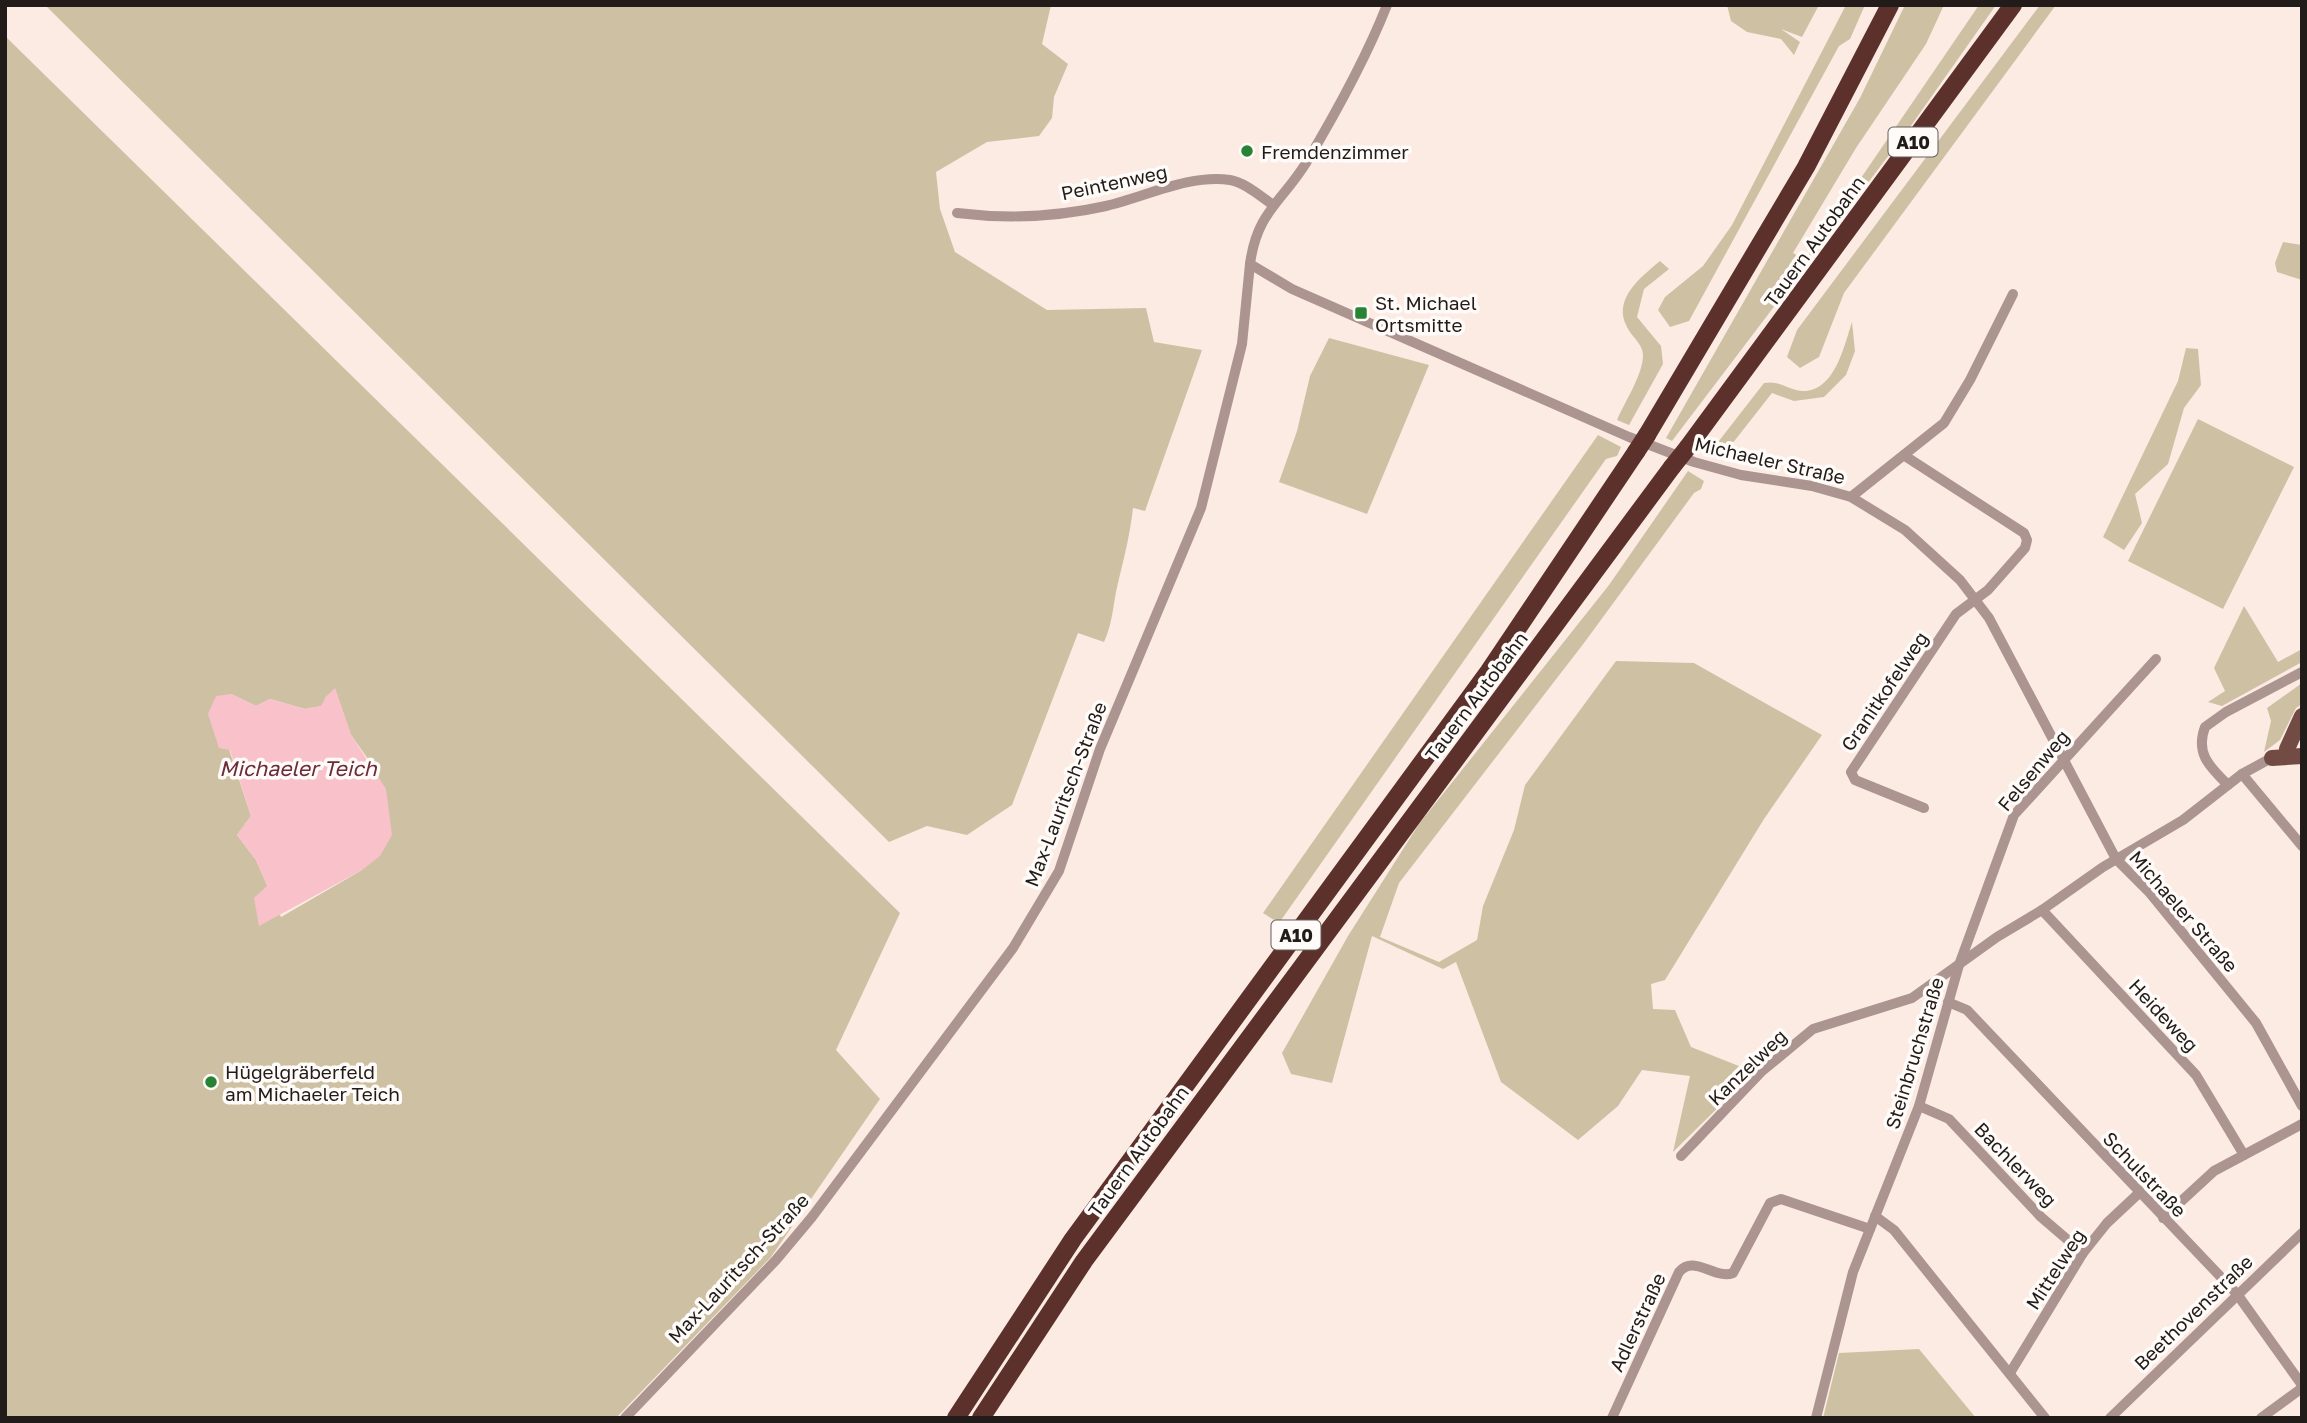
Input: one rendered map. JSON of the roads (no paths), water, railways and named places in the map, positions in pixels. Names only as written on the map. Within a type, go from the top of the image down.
[{"type":"highway","name":"Tauern Autobahn","points":[[956,1418],[1073,1239],[1489,671],[1636,452],[1806,167],[1890,5]]},
{"type":"highway","name":"Tauern Autobahn","points":[[981,1418],[1084,1261],[2013,5]]},
{"type":"main road","points":[[2287,749],[2302,716]]},
{"type":"main road","points":[[2272,758],[2302,756]]},
{"type":"street","points":[[1250,264],[1253,240],[1272,204],[1305,165],[1387,5]]},
{"type":"street","name":"Peintenweg","points":[[957,213],[1003,218],[1086,210],[1162,189],[1218,180],[1234,181],[1272,204]]},
{"type":"street","name":"Michaeler Straße","points":[[1250,264],[1292,289],[1629,437],[1706,465],[1851,497],[1905,530],[1944,563],[1975,600],[2001,639],[2116,859],[2150,893],[2256,1023],[2302,1106]]},
{"type":"street","name":"Max-Lauritsch-Straße","points":[[625,1418],[776,1260],[812,1217],[1013,948],[1048,893],[1100,749],[1201,508],[1242,344],[1250,264]]},
{"type":"street","points":[[1851,497],[1944,424],[1970,380],[2012,294]]},
{"type":"street","points":[[1905,457],[2024,533],[2027,540],[2025,548],[1988,590],[1975,600]]},
{"type":"street","name":"Granitkofelweg","points":[[1924,808],[1855,780],[1851,772],[1956,614],[1975,600]]},
{"type":"street","name":"Felsenweg","points":[[1959,965],[2014,815],[2156,659]]},
{"type":"street","points":[[2228,785],[2205,761],[2201,749],[2206,727],[2226,712],[2302,672]]},
{"type":"street","name":"Steinbruchstraße","points":[[1816,1418],[1853,1272],[1920,1105],[1959,965],[2116,859],[2183,820],[2242,774],[2302,741]]},
{"type":"street","points":[[2242,774],[2302,846]]},
{"type":"street","name":"Heideweg","points":[[2042,910],[2196,1075],[2244,1155]]},
{"type":"street","name":"Kanzelweg","points":[[1681,1156],[1761,1072],[1813,1029],[1912,998],[1959,965]]},
{"type":"street","name":"Schulstraße","points":[[1948,1002],[1967,1010],[2237,1294],[2302,1386]]},
{"type":"street","name":"Bachlerweg","points":[[1920,1105],[1949,1119],[2041,1217],[2083,1253]]},
{"type":"street","points":[[2163,1218],[2214,1171],[2302,1124]]},
{"type":"street","name":"Mittelweg","points":[[2010,1373],[2083,1253],[2107,1223],[2139,1193]]},
{"type":"street","name":"Adlerstraße","points":[[1612,1418],[1679,1272],[1695,1265],[1721,1275],[1733,1273],[1770,1203],[1782,1199],[1870,1229]]},
{"type":"street","points":[[1875,1216],[1894,1230],[2045,1418]]},
{"type":"street","name":"Beethovenstraße","points":[[2110,1418],[2302,1233]]},
{"type":"street","points":[[2261,1418],[2302,1386]]},
{"type":"water","name":"Michaeler Teich","points":[[335,688],[351,735],[386,789],[392,835],[380,856],[362,870],[259,926],[254,898],[267,886],[256,860],[237,835],[251,816],[230,750],[219,748],[208,714],[216,696],[231,694],[256,706],[270,699],[305,709],[321,706]]},
{"type":"place","name":"Fremdenzimmer","points":[[1247,151]]},
{"type":"place","name":"St. Michael Ortsmitte","points":[[1361,313]]},
{"type":"place","name":"Hügelgräberfeld am Michaeler Teich","points":[[211,1082]]}]
